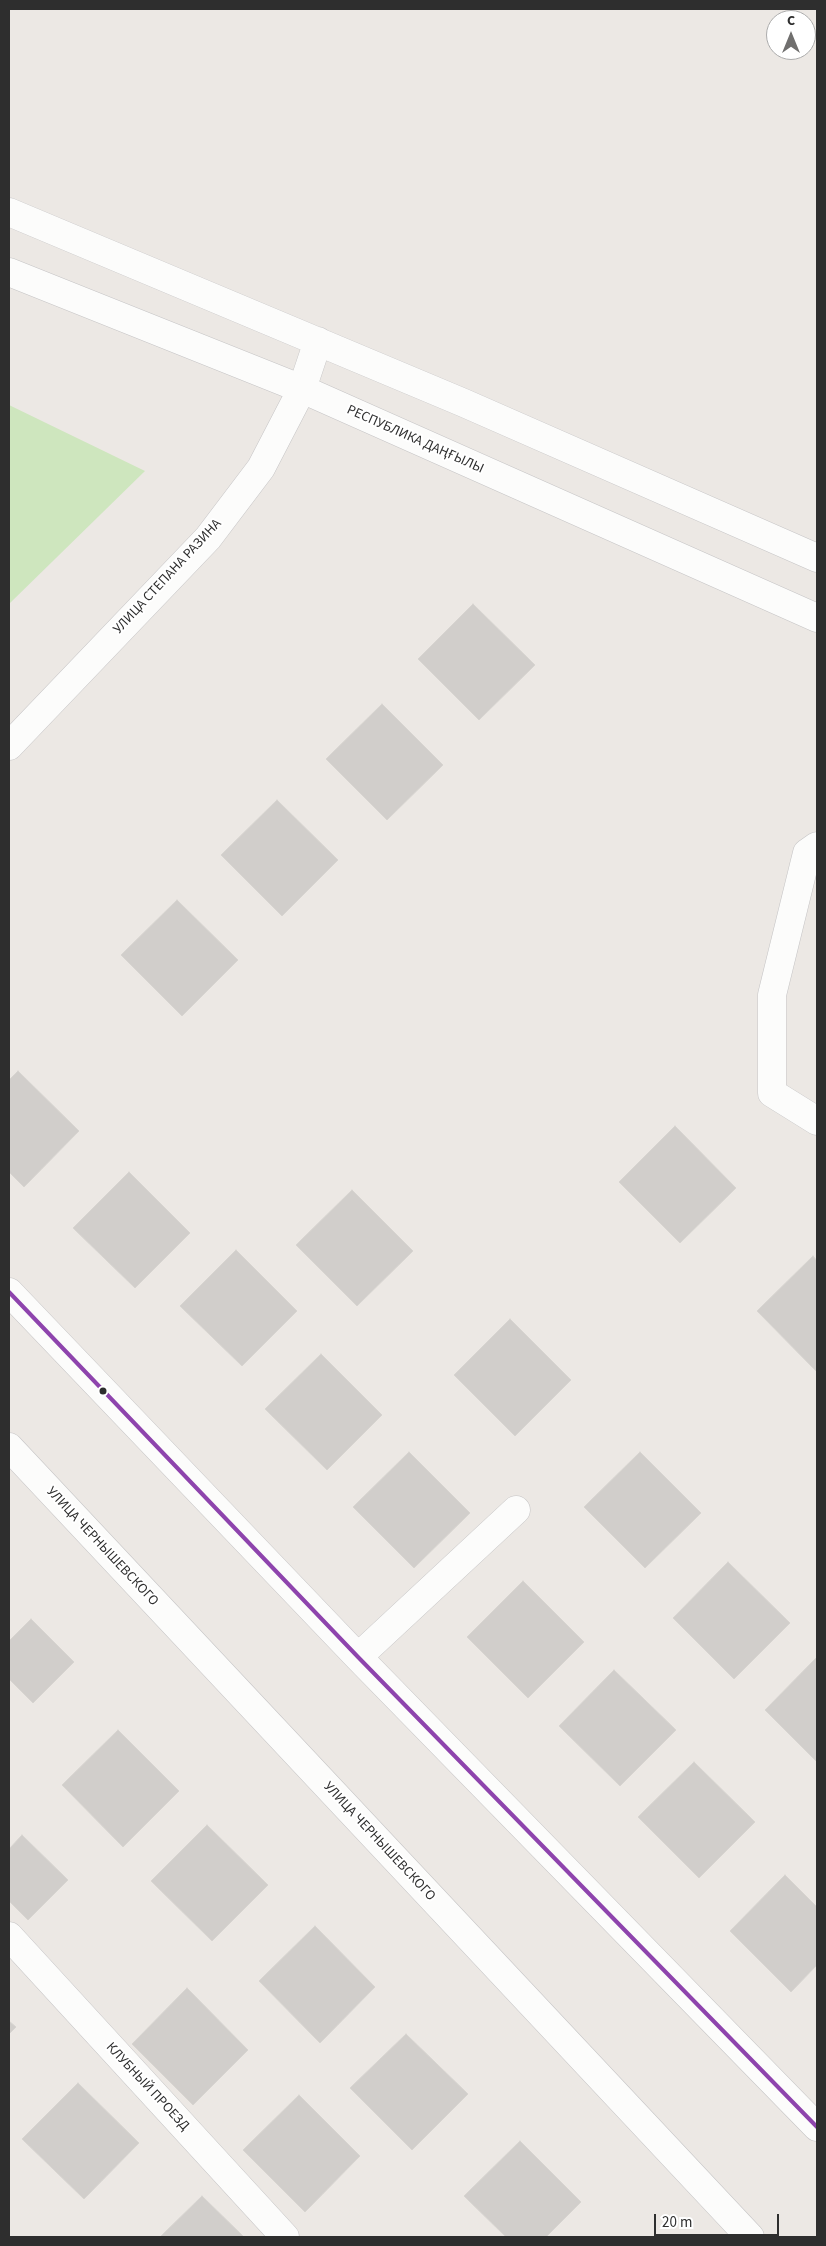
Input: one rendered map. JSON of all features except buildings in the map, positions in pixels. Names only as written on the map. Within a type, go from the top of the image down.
[{"type":"street","points":[[9,212],[318,342],[817,558]]},
{"type":"street","name":"РЕСПУБЛИКА ДАҢҒЫЛЫ","points":[[9,272],[302,390],[817,618]]},
{"type":"street","name":"УЛИЦА СТЕПАНА РАЗИНА","points":[[9,746],[208,538],[261,468],[302,390],[318,342]]},
{"type":"street","points":[[817,846],[807,853],[772,995],[772,1093],[817,1121]]},
{"type":"street","points":[[9,1292],[358,1658],[817,2127]]},
{"type":"street","name":"УЛИЦА ЧЕРНЫШЕВСКОГО","points":[[9,1447],[750,2237]]},
{"type":"street","points":[[358,1658],[516,1510]]},
{"type":"street","name":"КЛУБНЫЙ ПРОЕЗД","points":[[9,1936],[285,2237]]},
{"type":"green space","points":[[9,405],[145,471],[9,604]]},
{"type":"transit line","points":[[9,1292],[358,1657],[817,2127]]}]
